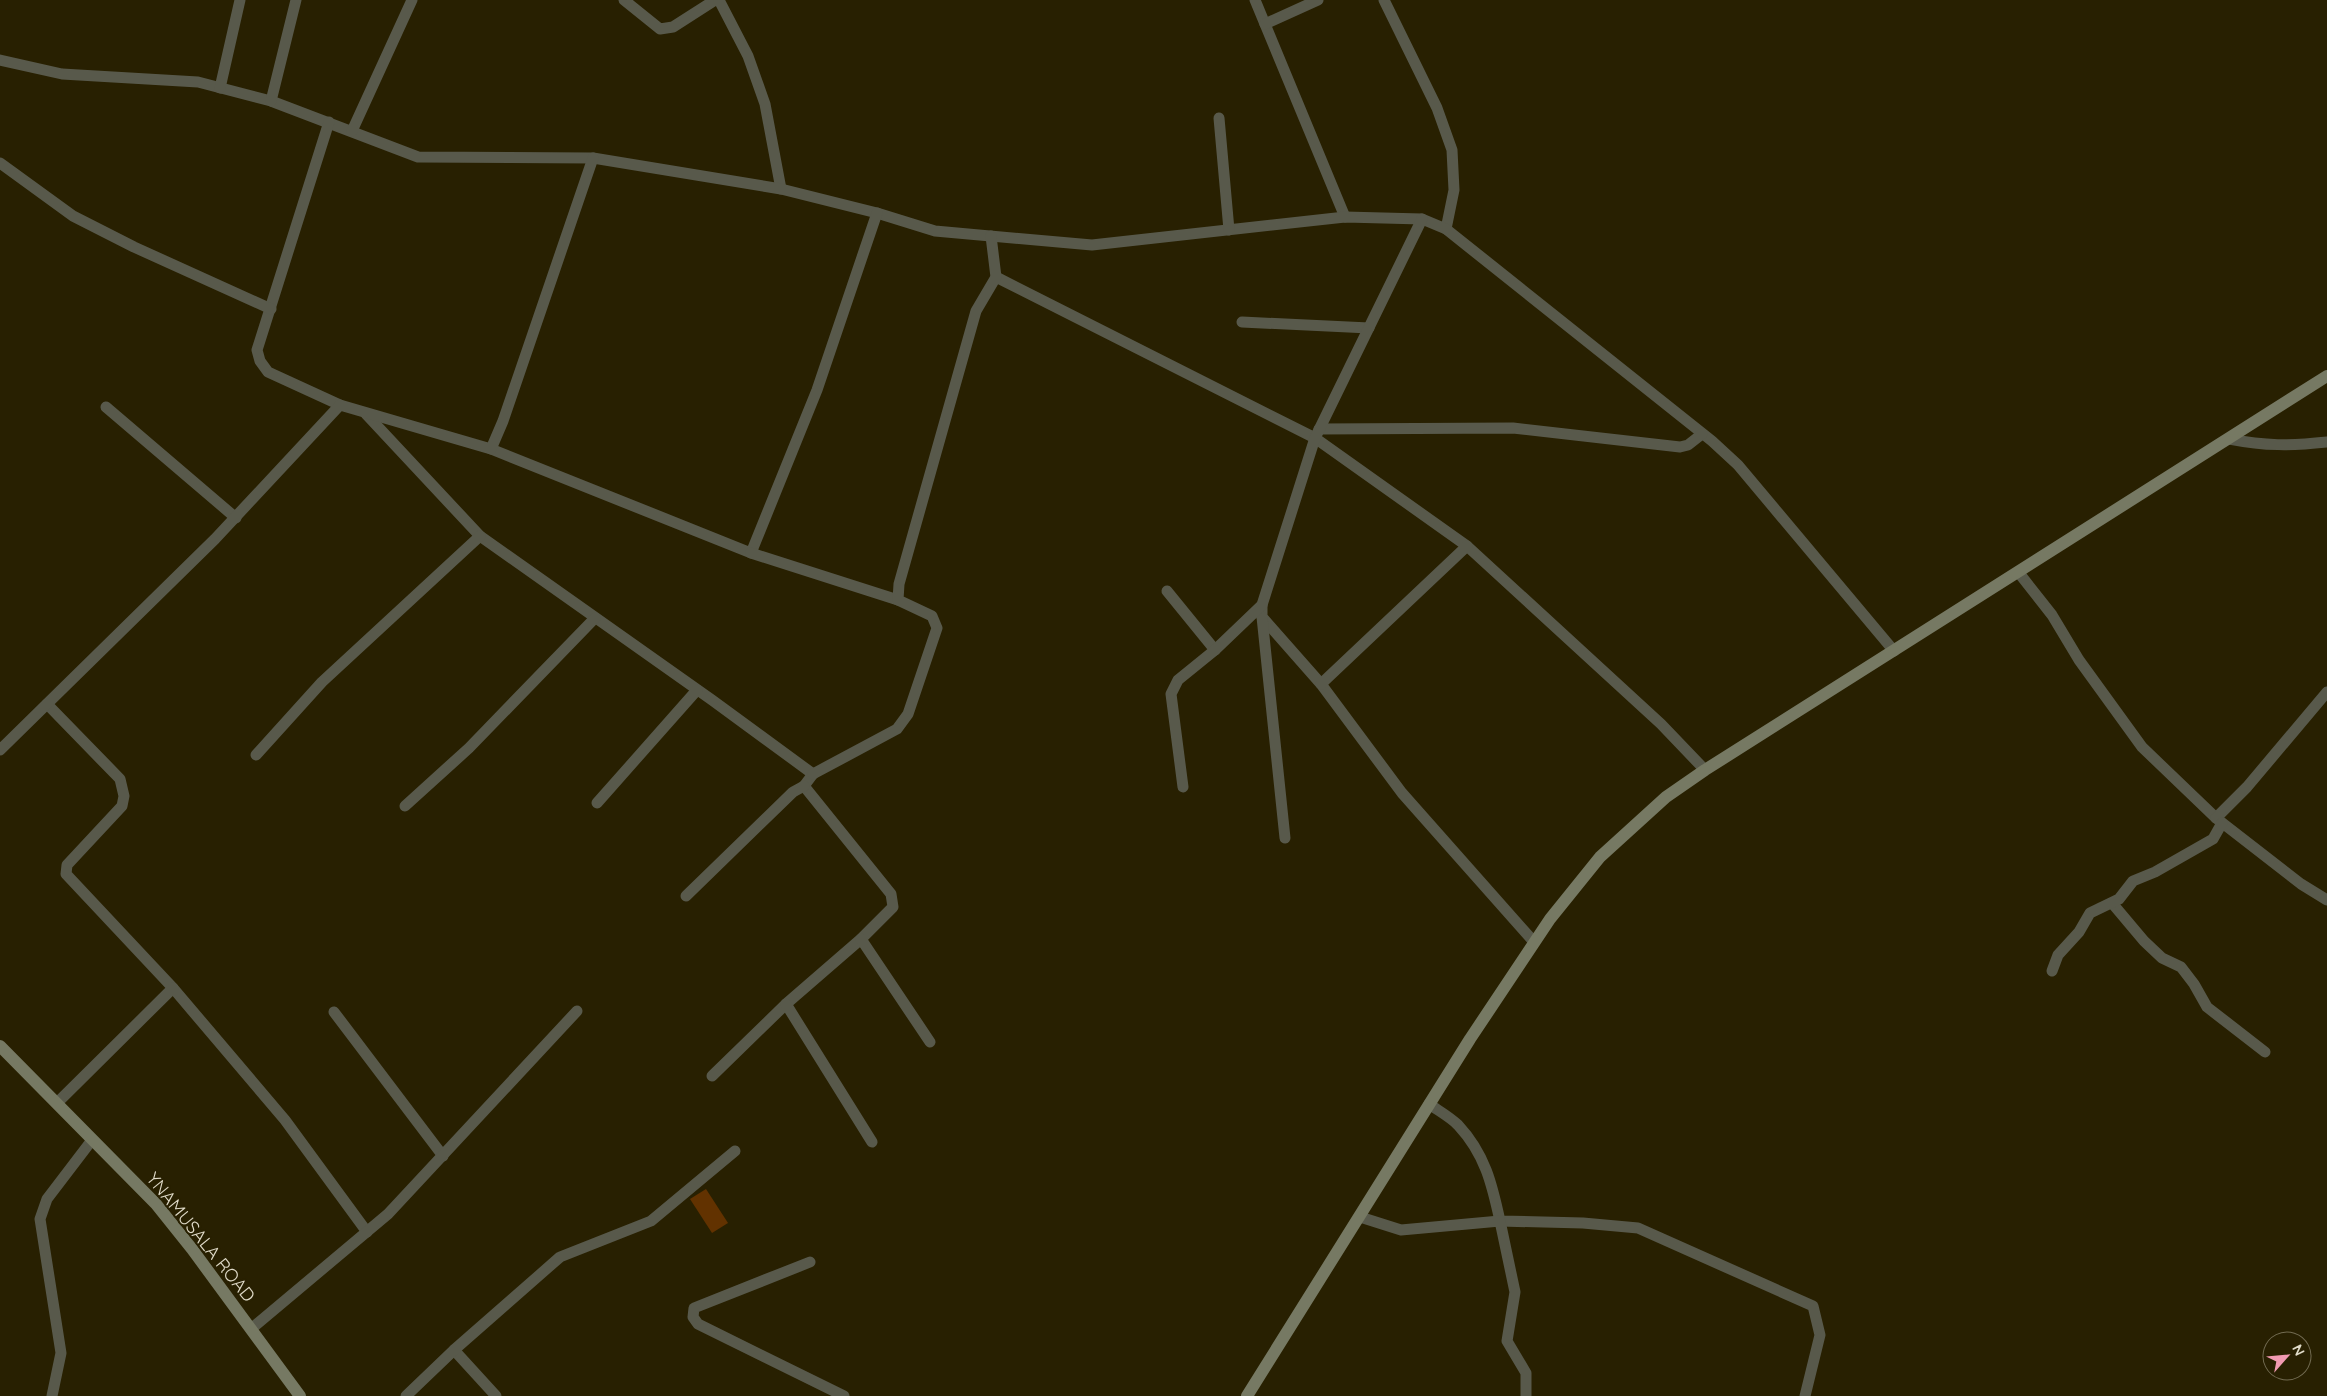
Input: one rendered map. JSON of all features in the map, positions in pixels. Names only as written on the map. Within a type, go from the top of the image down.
[{"type":"main road","points":[[1247,1396],[1534,942],[1572,890],[1600,856],[1666,797],[1705,770],[2019,573],[2327,376]]},
{"type":"main road","name":"YNAMUSALA ROAD","points":[[0,1046],[156,1204],[300,1396]]},
{"type":"street","points":[[220,88],[240,0]]},
{"type":"street","points":[[271,101],[296,0]]},
{"type":"street","points":[[352,131],[412,0]]},
{"type":"street","points":[[624,0],[660,29],[673,27],[715,0]]},
{"type":"street","points":[[719,0],[748,56],[765,104],[781,189]]},
{"type":"street","points":[[1255,0],[1345,217]]},
{"type":"street","points":[[1265,24],[1318,0]]},
{"type":"street","points":[[1384,0],[1437,108],[1452,150],[1454,190],[1446,229]]},
{"type":"street","points":[[0,60],[62,74],[198,82],[271,101],[418,157],[593,158],[781,189],[877,213],[935,232],[1092,245],[1345,217],[1422,219],[1446,229],[1738,465],[1894,651]]},
{"type":"street","points":[[1219,118],[1229,230]]},
{"type":"street","points":[[329,122],[257,350],[263,368],[274,376],[340,405],[491,449],[751,553],[898,600],[932,616],[937,628],[908,714],[897,729],[813,774],[804,786],[794,792],[686,896]]},
{"type":"street","points":[[491,449],[503,421],[593,158]]},
{"type":"street","points":[[0,163],[72,216],[134,248],[271,309]]},
{"type":"street","points":[[751,553],[817,390],[877,213]]},
{"type":"street","points":[[1285,838],[1262,605],[1317,434],[1422,219]]},
{"type":"street","points":[[898,600],[900,584],[976,311],[996,277],[992,236]]},
{"type":"street","points":[[996,277],[1317,434],[1467,546],[1661,724],[1705,770]]},
{"type":"street","points":[[1242,322],[1369,328]]},
{"type":"street","points":[[0,750],[236,518],[340,405]]},
{"type":"street","points":[[106,407],[236,518]]},
{"type":"street","points":[[366,414],[480,536],[813,774]]},
{"type":"street","points":[[1317,434],[1513,428],[1680,447],[1688,445],[1702,434]]},
{"type":"street","points":[[2229,439],[2265,446],[2294,446],[2327,442]]},
{"type":"street","points":[[256,755],[322,682],[480,536]]},
{"type":"street","points":[[1321,684],[1467,546]]},
{"type":"street","points":[[2019,573],[2052,615],[2079,660],[2142,747],[2219,820],[2301,884],[2327,900]]},
{"type":"street","points":[[1167,591],[1215,650]]},
{"type":"street","points":[[1182,788],[1172,694],[1178,680],[1215,650],[1262,605]]},
{"type":"street","points":[[1262,617],[1321,684],[1402,793],[1534,942]]},
{"type":"street","points":[[406,806],[469,748],[595,618]]},
{"type":"street","points":[[598,803],[697,690]]},
{"type":"street","points":[[2052,971],[2058,955],[2079,932],[2090,913],[2119,899],[2133,881],[2154,872],[2213,840],[2219,820],[2327,692]]},
{"type":"street","points":[[48,704],[120,779],[124,796],[122,806],[67,865],[66,874],[173,988],[285,1120],[367,1232]]},
{"type":"street","points":[[712,1076],[786,1004],[861,939],[893,907],[891,894],[804,786]]},
{"type":"street","points":[[2112,903],[2144,942],[2162,958],[2181,967],[2194,984],[2207,1007],[2265,1052]]},
{"type":"street","points":[[861,939],[930,1042]]},
{"type":"street","points":[[57,1104],[173,988]]},
{"type":"street","points":[[786,1004],[872,1142]]},
{"type":"street","points":[[251,1329],[388,1214],[577,1011]]},
{"type":"street","points":[[334,1012],[443,1156]]},
{"type":"street","points":[[1430,1104],[1458,1124],[1483,1159],[1493,1187],[1515,1292],[1507,1341],[1526,1374],[1526,1396]]},
{"type":"street","points":[[52,1396],[61,1353],[40,1219],[47,1199],[92,1140]]},
{"type":"street","points":[[406,1396],[454,1350],[560,1257],[651,1221],[735,1151]]},
{"type":"street","points":[[1360,1217],[1401,1230],[1500,1221],[1583,1223],[1638,1228],[1813,1306],[1820,1335],[1805,1396]]},
{"type":"street","points":[[810,1262],[694,1308],[693,1317],[698,1324],[844,1396]]},
{"type":"street","points":[[454,1350],[496,1396]]},
{"type":"shaded area","points":[[706,1189],[728,1223],[712,1233],[690,1199]]}]
